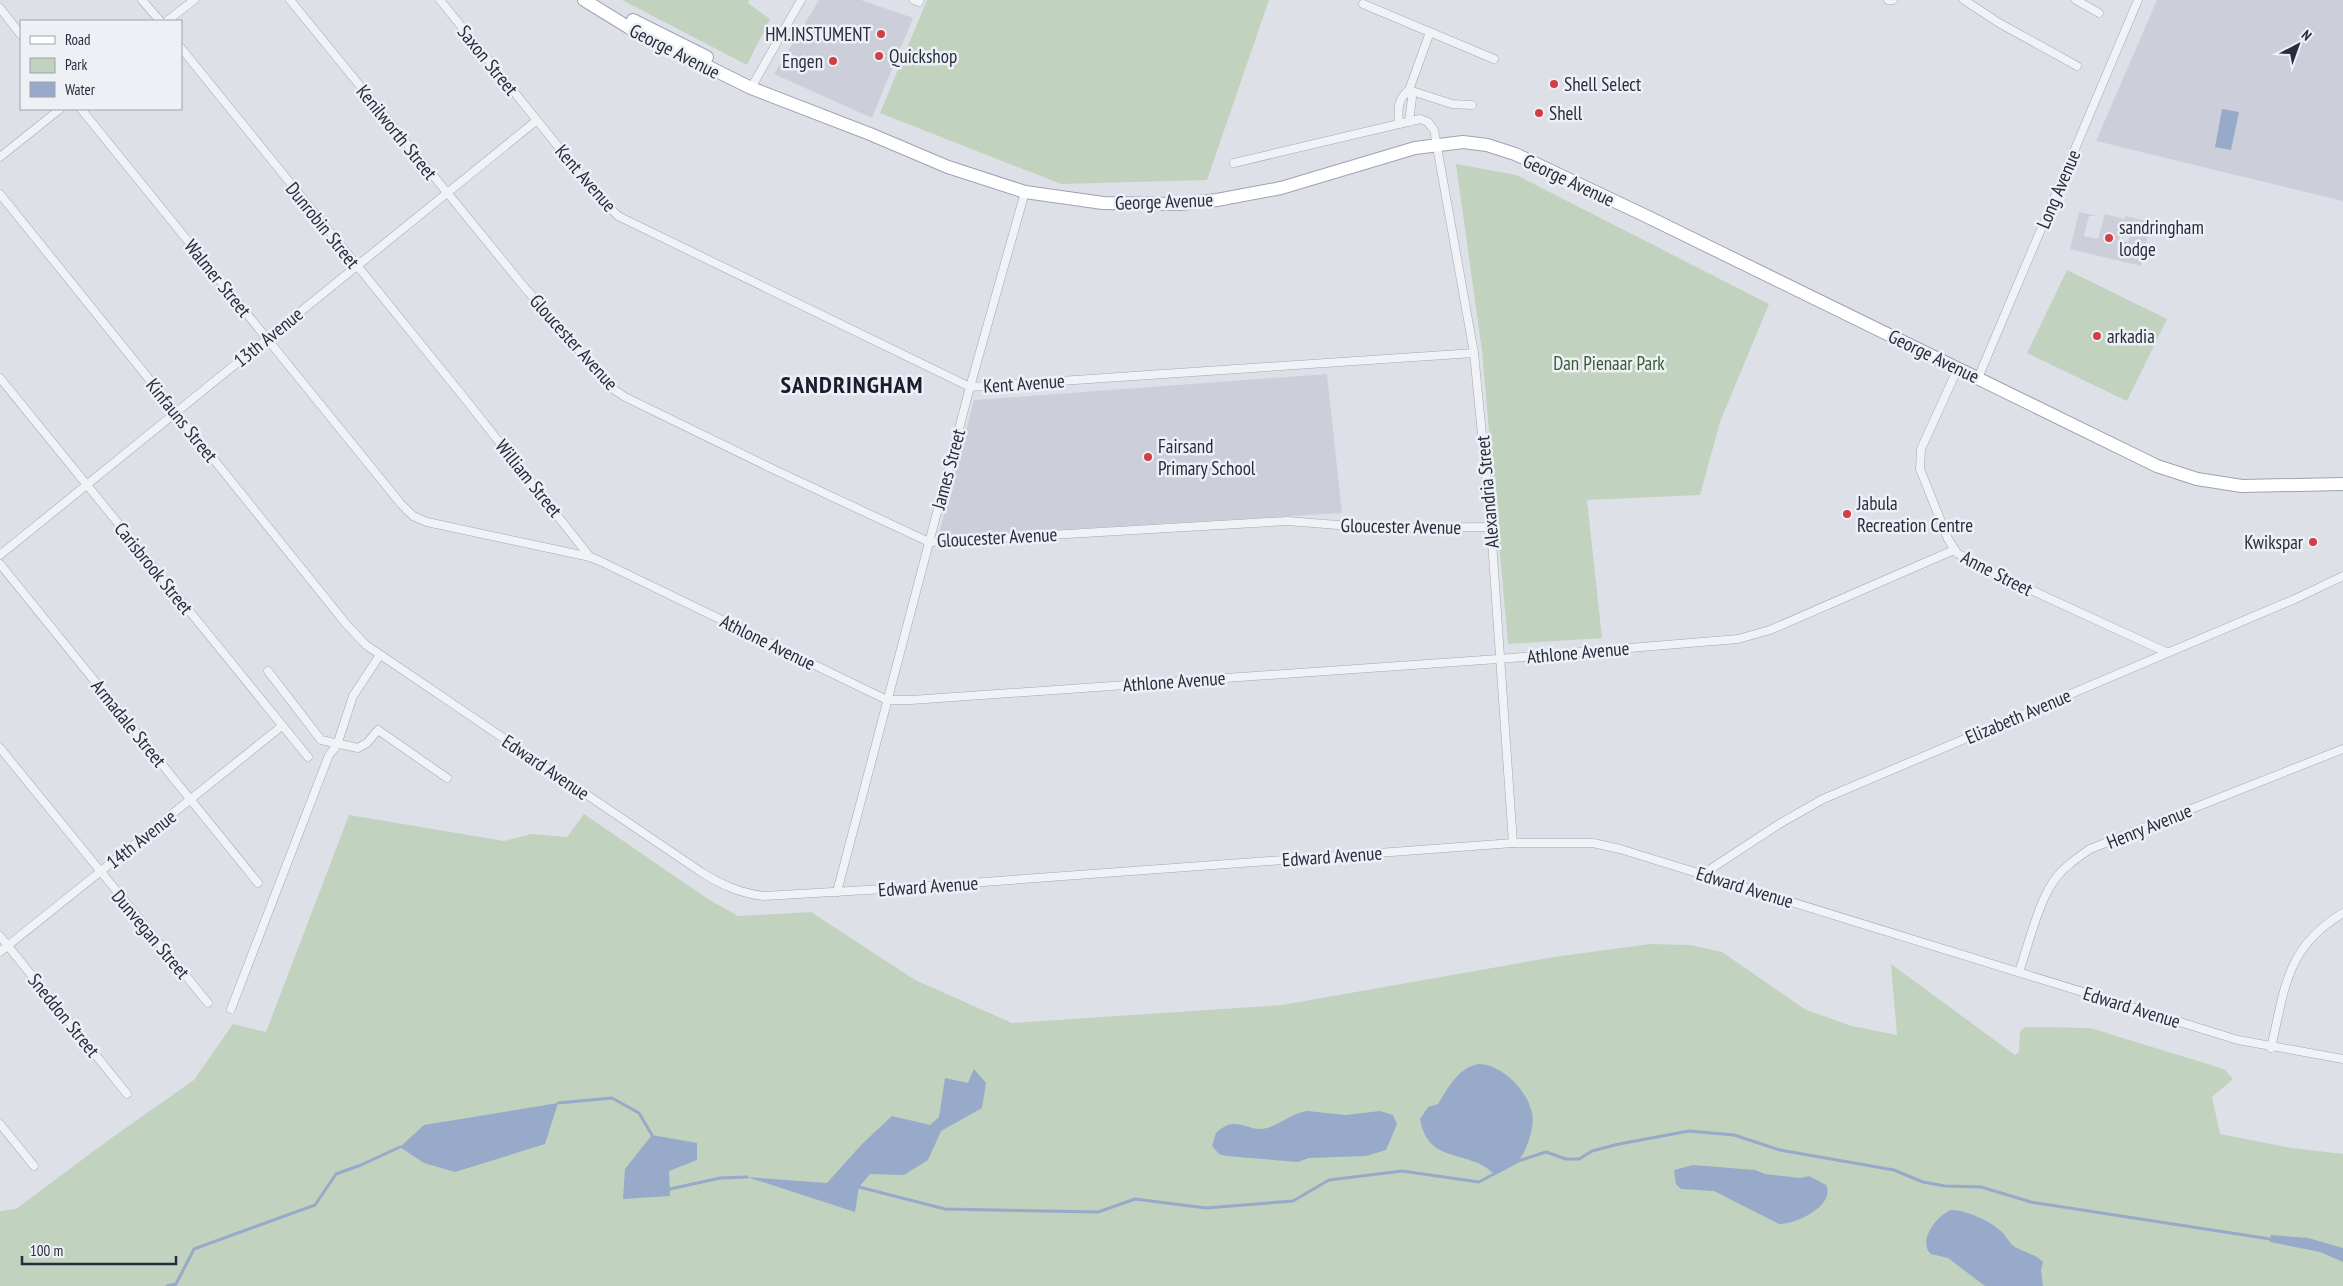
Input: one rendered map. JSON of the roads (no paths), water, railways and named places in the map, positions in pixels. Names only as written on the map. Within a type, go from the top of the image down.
[{"type":"main road","name":"George Avenue","points":[[591,1],[649,38],[756,87],[948,167],[1025,192],[1103,203],[1180,204],[1217,200],[1281,188],[1416,148],[1463,142],[1487,145],[1515,154],[1958,368],[2120,450],[2178,474],[2221,484],[2242,486],[2343,484]]},
{"type":"street","points":[[142,0],[159,20]]},
{"type":"street","points":[[168,20],[194,0]]},
{"type":"street","name":"Kenilworth Street","points":[[290,0],[505,263]]},
{"type":"street","name":"Saxon Street","points":[[440,0],[536,121]]},
{"type":"street","points":[[756,87],[801,0]]},
{"type":"street","points":[[1888,0],[1893,0]]},
{"type":"street","points":[[1964,0],[2012,30],[2078,66]]},
{"type":"street","points":[[2076,0],[2100,13]]},
{"type":"street","name":"Long Avenue","points":[[1978,378],[2138,0]]},
{"type":"street","points":[[1363,4],[1494,59]]},
{"type":"street","points":[[0,8],[20,34]]},
{"type":"street","points":[[1399,124],[1398,105],[1402,95],[1409,90],[1430,32]]},
{"type":"street","name":"Dunrobin Street","points":[[182,49],[466,400]]},
{"type":"street","points":[[1409,90],[1441,102],[1472,105]]},
{"type":"street","points":[[1234,163],[1409,122],[1412,98],[1409,90]]},
{"type":"street","points":[[0,157],[59,110]]},
{"type":"street","name":"Walmer Street","points":[[82,110],[413,516]]},
{"type":"street","name":"Alexandria Street","points":[[1409,122],[1420,119],[1428,122],[1434,130],[1474,353],[1491,527],[1498,659],[1513,843]]},
{"type":"street","name":"13th Avenue","points":[[0,555],[536,121]]},
{"type":"street","name":"Kent Avenue","points":[[536,121],[598,196],[618,216],[970,387],[1474,353]]},
{"type":"street","name":"James Street","points":[[837,892],[886,700],[970,387],[1025,192]]},
{"type":"street","name":"Kinfauns Street","points":[[0,194],[366,645]]},
{"type":"street","name":"Gloucester Avenue","points":[[505,263],[604,380],[625,397],[929,542],[1287,521],[1376,528],[1491,527]]},
{"type":"street","name":"Anne Street","points":[[1958,368],[1921,449],[1919,460],[1922,475],[1954,550],[1965,559],[1983,568],[2166,652]]},
{"type":"street","name":"Carisbrook Street","points":[[0,378],[308,757]]},
{"type":"street","name":"William Street","points":[[466,400],[590,557]]},
{"type":"street","name":"Athlone Avenue","points":[[413,516],[427,522],[590,557],[886,700],[911,700],[1498,659],[1748,637],[1770,630],[1954,550]]},
{"type":"street","name":"Armadale Street","points":[[0,564],[258,883]]},
{"type":"street","name":"Elizabeth Avenue","points":[[1702,874],[1779,824],[1823,799],[2166,652],[2295,599],[2343,576]]},
{"type":"street","name":"Edward Avenue","points":[[366,645],[701,872],[729,888],[746,894],[764,896],[837,892],[1513,843],[1593,843],[1702,874],[2238,1040],[2272,1048],[2343,1059]]},
{"type":"street","points":[[231,1009],[328,755],[337,745],[353,696],[380,656]]},
{"type":"street","points":[[268,671],[321,740],[337,745],[358,748],[362,747],[378,730],[447,778]]},
{"type":"street","name":"14th Avenue","points":[[0,952],[282,726]]},
{"type":"street","name":"Dunvegan Street","points":[[0,748],[208,1003]]},
{"type":"street","name":"Henry Avenue","points":[[2019,972],[2046,894],[2062,872],[2081,855],[2090,849],[2343,749]]},
{"type":"street","points":[[2272,1048],[2288,973],[2301,951],[2318,931],[2343,913]]},
{"type":"street","name":"Sneddon Street","points":[[0,936],[127,1094]]},
{"type":"street","points":[[0,1124],[34,1166]]},
{"type":"water","points":[[2222,109],[2239,112],[2231,150],[2215,147]]},
{"type":"water","points":[[1478,1064],[1496,1068],[1512,1080],[1525,1096],[1533,1118],[1527,1145],[1521,1157],[1513,1165],[1495,1175],[1474,1161],[1441,1150],[1432,1144],[1424,1134],[1420,1119],[1428,1107],[1438,1104],[1459,1074]]},
{"type":"water","points":[[974,1069],[986,1083],[982,1108],[941,1131],[928,1160],[904,1175],[870,1174],[859,1187],[855,1212],[747,1177],[827,1183],[862,1144],[892,1116],[930,1125],[939,1117],[945,1078],[968,1083]]},
{"type":"water","points":[[558,1103],[545,1144],[455,1172],[424,1163],[400,1147],[424,1125]]},
{"type":"water","points":[[1307,1111],[1346,1115],[1380,1111],[1393,1115],[1397,1124],[1386,1150],[1366,1156],[1309,1158],[1298,1162],[1226,1156],[1219,1154],[1212,1146],[1216,1133],[1230,1124],[1260,1129],[1267,1128],[1296,1114]]},
{"type":"water","points":[[652,1135],[697,1143],[697,1160],[669,1171],[670,1196],[623,1199],[625,1169]]},
{"type":"water","points":[[1693,1165],[1755,1170],[1765,1174],[1800,1178],[1809,1176],[1826,1185],[1827,1193],[1825,1200],[1812,1213],[1794,1221],[1779,1224],[1714,1191],[1681,1189],[1676,1184],[1674,1170]]},
{"type":"water","points":[[1951,1210],[1971,1214],[1985,1220],[2002,1232],[2015,1247],[2040,1259],[2043,1262],[2041,1270],[2043,1286],[1985,1286],[1948,1258],[1931,1254],[1927,1249],[1926,1242],[1930,1229],[1940,1217]]},
{"type":"water","points":[[2271,1235],[2308,1238],[2343,1248],[2343,1262],[2320,1252],[2270,1242]]},
{"type":"waterway","points":[[558,1103],[612,1098],[639,1113],[652,1135]]},
{"type":"waterway","points":[[859,1187],[945,1209],[1098,1212],[1135,1199],[1206,1208],[1293,1201],[1329,1180],[1402,1171],[1479,1182],[1518,1161],[1546,1152],[1566,1159],[1579,1159],[1592,1151],[1619,1144],[1689,1131],[1734,1135],[1780,1150],[1894,1170],[1923,1182],[1945,1186],[1981,1187],[2031,1202],[2270,1239]]},
{"type":"waterway","points":[[167,1286],[176,1284],[194,1249],[315,1205],[336,1174],[400,1147]]},
{"type":"waterway","points":[[670,1189],[720,1178],[747,1177]]},
{"type":"place","name":"HM.INSTUMENT","points":[[881,34]]},
{"type":"place","name":"Quickshop","points":[[879,56]]},
{"type":"place","name":"Engen","points":[[833,61]]},
{"type":"place","name":"Shell Select","points":[[1554,84]]},
{"type":"place","name":"Shell","points":[[1539,113]]},
{"type":"place","name":"sandringham lodge","points":[[2109,238]]},
{"type":"place","name":"arkadia","points":[[2097,336]]},
{"type":"place","name":"Fairsand Primary School","points":[[1148,457]]},
{"type":"place","name":"Jabula Recreation Centre","points":[[1847,514]]},
{"type":"place","name":"Kwikspar","points":[[2313,542]]},
{"type":"district","name":"SANDRINGHAM","points":[[852,385]]},
{"type":"park label","name":"Dan Pienaar Park","points":[[1609,363]]}]
